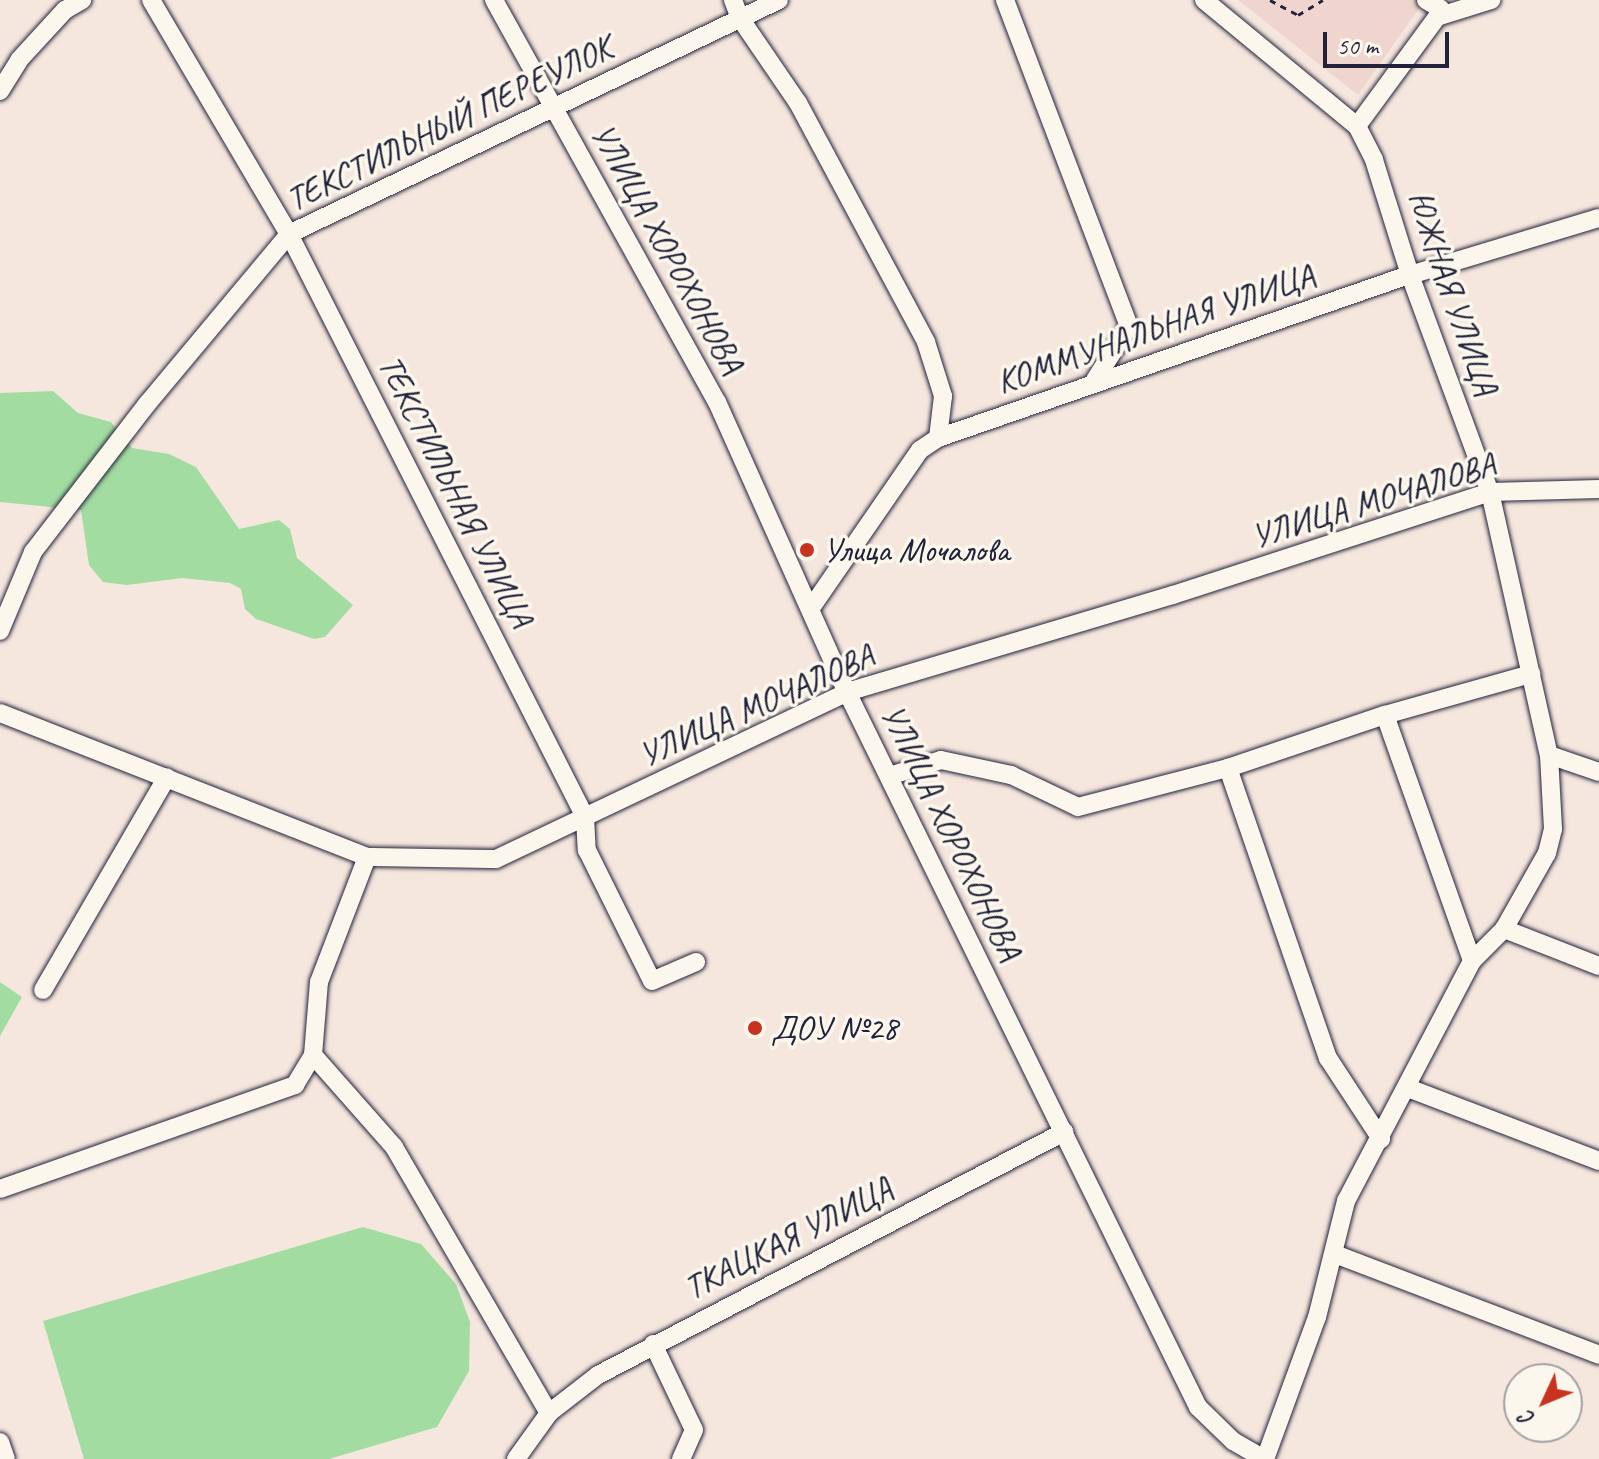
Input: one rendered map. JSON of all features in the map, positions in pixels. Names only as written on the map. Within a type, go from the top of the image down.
[{"type":"street","points":[[0,91],[19,60],[65,10],[82,0]]},
{"type":"street","name":"ТЕКСТИЛЬНАЯ УЛИЦА","points":[[151,0],[289,234],[585,817],[587,850],[652,981],[696,962]]},
{"type":"street","name":"УЛИЦА ХОРОХОНОВА","points":[[494,0],[717,402],[847,692],[1198,1407],[1233,1441],[1264,1459]]},
{"type":"street","points":[[733,0],[740,18],[798,103],[926,342],[943,396],[938,438]]},
{"type":"street","name":"ТЕКСТИЛЬНЫЙ ПЕРЕУЛОК","points":[[0,631],[33,552],[147,404],[289,234],[779,0]]},
{"type":"street","points":[[1005,0],[1129,326],[1095,380]]},
{"type":"street","name":"ЮЖНАЯ УЛИЦА","points":[[1204,0],[1357,126],[1374,160],[1410,275],[1490,492],[1549,755],[1553,829],[1547,853],[1504,929],[1472,961],[1338,1221],[1335,1254],[1264,1459]]},
{"type":"street","points":[[1357,126],[1437,6],[1491,0]]},
{"type":"street","name":"КОММУНАЛЬНАЯ УЛИЦА","points":[[811,608],[920,450],[938,438],[1095,380],[1410,275],[1599,218]]},
{"type":"street","name":"УЛИЦА МОЧАЛОВА","points":[[0,713],[367,857],[496,859],[847,692],[1173,595],[1490,492],[1599,489]]},
{"type":"street","points":[[889,776],[941,760],[1011,775],[1078,807],[1228,768],[1385,715],[1531,674]]},
{"type":"street","points":[[1385,715],[1472,961]]},
{"type":"street","points":[[1549,755],[1599,772]]},
{"type":"street","points":[[1228,768],[1328,1058],[1381,1139]]},
{"type":"street","points":[[43,990],[167,777]]},
{"type":"street","points":[[0,1189],[295,1085],[313,1055],[319,982],[367,857]]},
{"type":"street","points":[[1504,929],[1599,966]]},
{"type":"street","points":[[313,1055],[394,1147],[549,1413]]},
{"type":"street","points":[[1408,1088],[1599,1161]]},
{"type":"street","name":"ТКАЦКАЯ УЛИЦА","points":[[516,1459],[549,1413],[598,1375],[1064,1132]]},
{"type":"street","points":[[1335,1254],[1599,1355]]},
{"type":"street","points":[[653,1344],[694,1430],[681,1459]]},
{"type":"street","points":[[0,1442],[6,1459]]},
{"type":"path","points":[[1270,0],[1298,15],[1323,0]]},
{"type":"shaded area","points":[[1238,0],[1425,0],[1358,95]]},
{"type":"green space","points":[[53,391],[78,413],[111,422],[132,448],[169,454],[196,467],[239,529],[279,520],[290,529],[297,558],[353,605],[325,637],[314,639],[256,619],[245,609],[241,589],[230,583],[182,578],[127,585],[103,582],[89,565],[81,510],[0,502],[0,393]]},
{"type":"green space","points":[[0,982],[22,997],[0,1036]]},
{"type":"green space","points":[[363,1227],[421,1244],[456,1284],[470,1322],[469,1371],[437,1427],[329,1459],[84,1459],[43,1321]]},
{"type":"place","name":"Улица Мочалова","points":[[807,550]]},
{"type":"place","name":"ДОУ №28","points":[[755,1028]]}]
